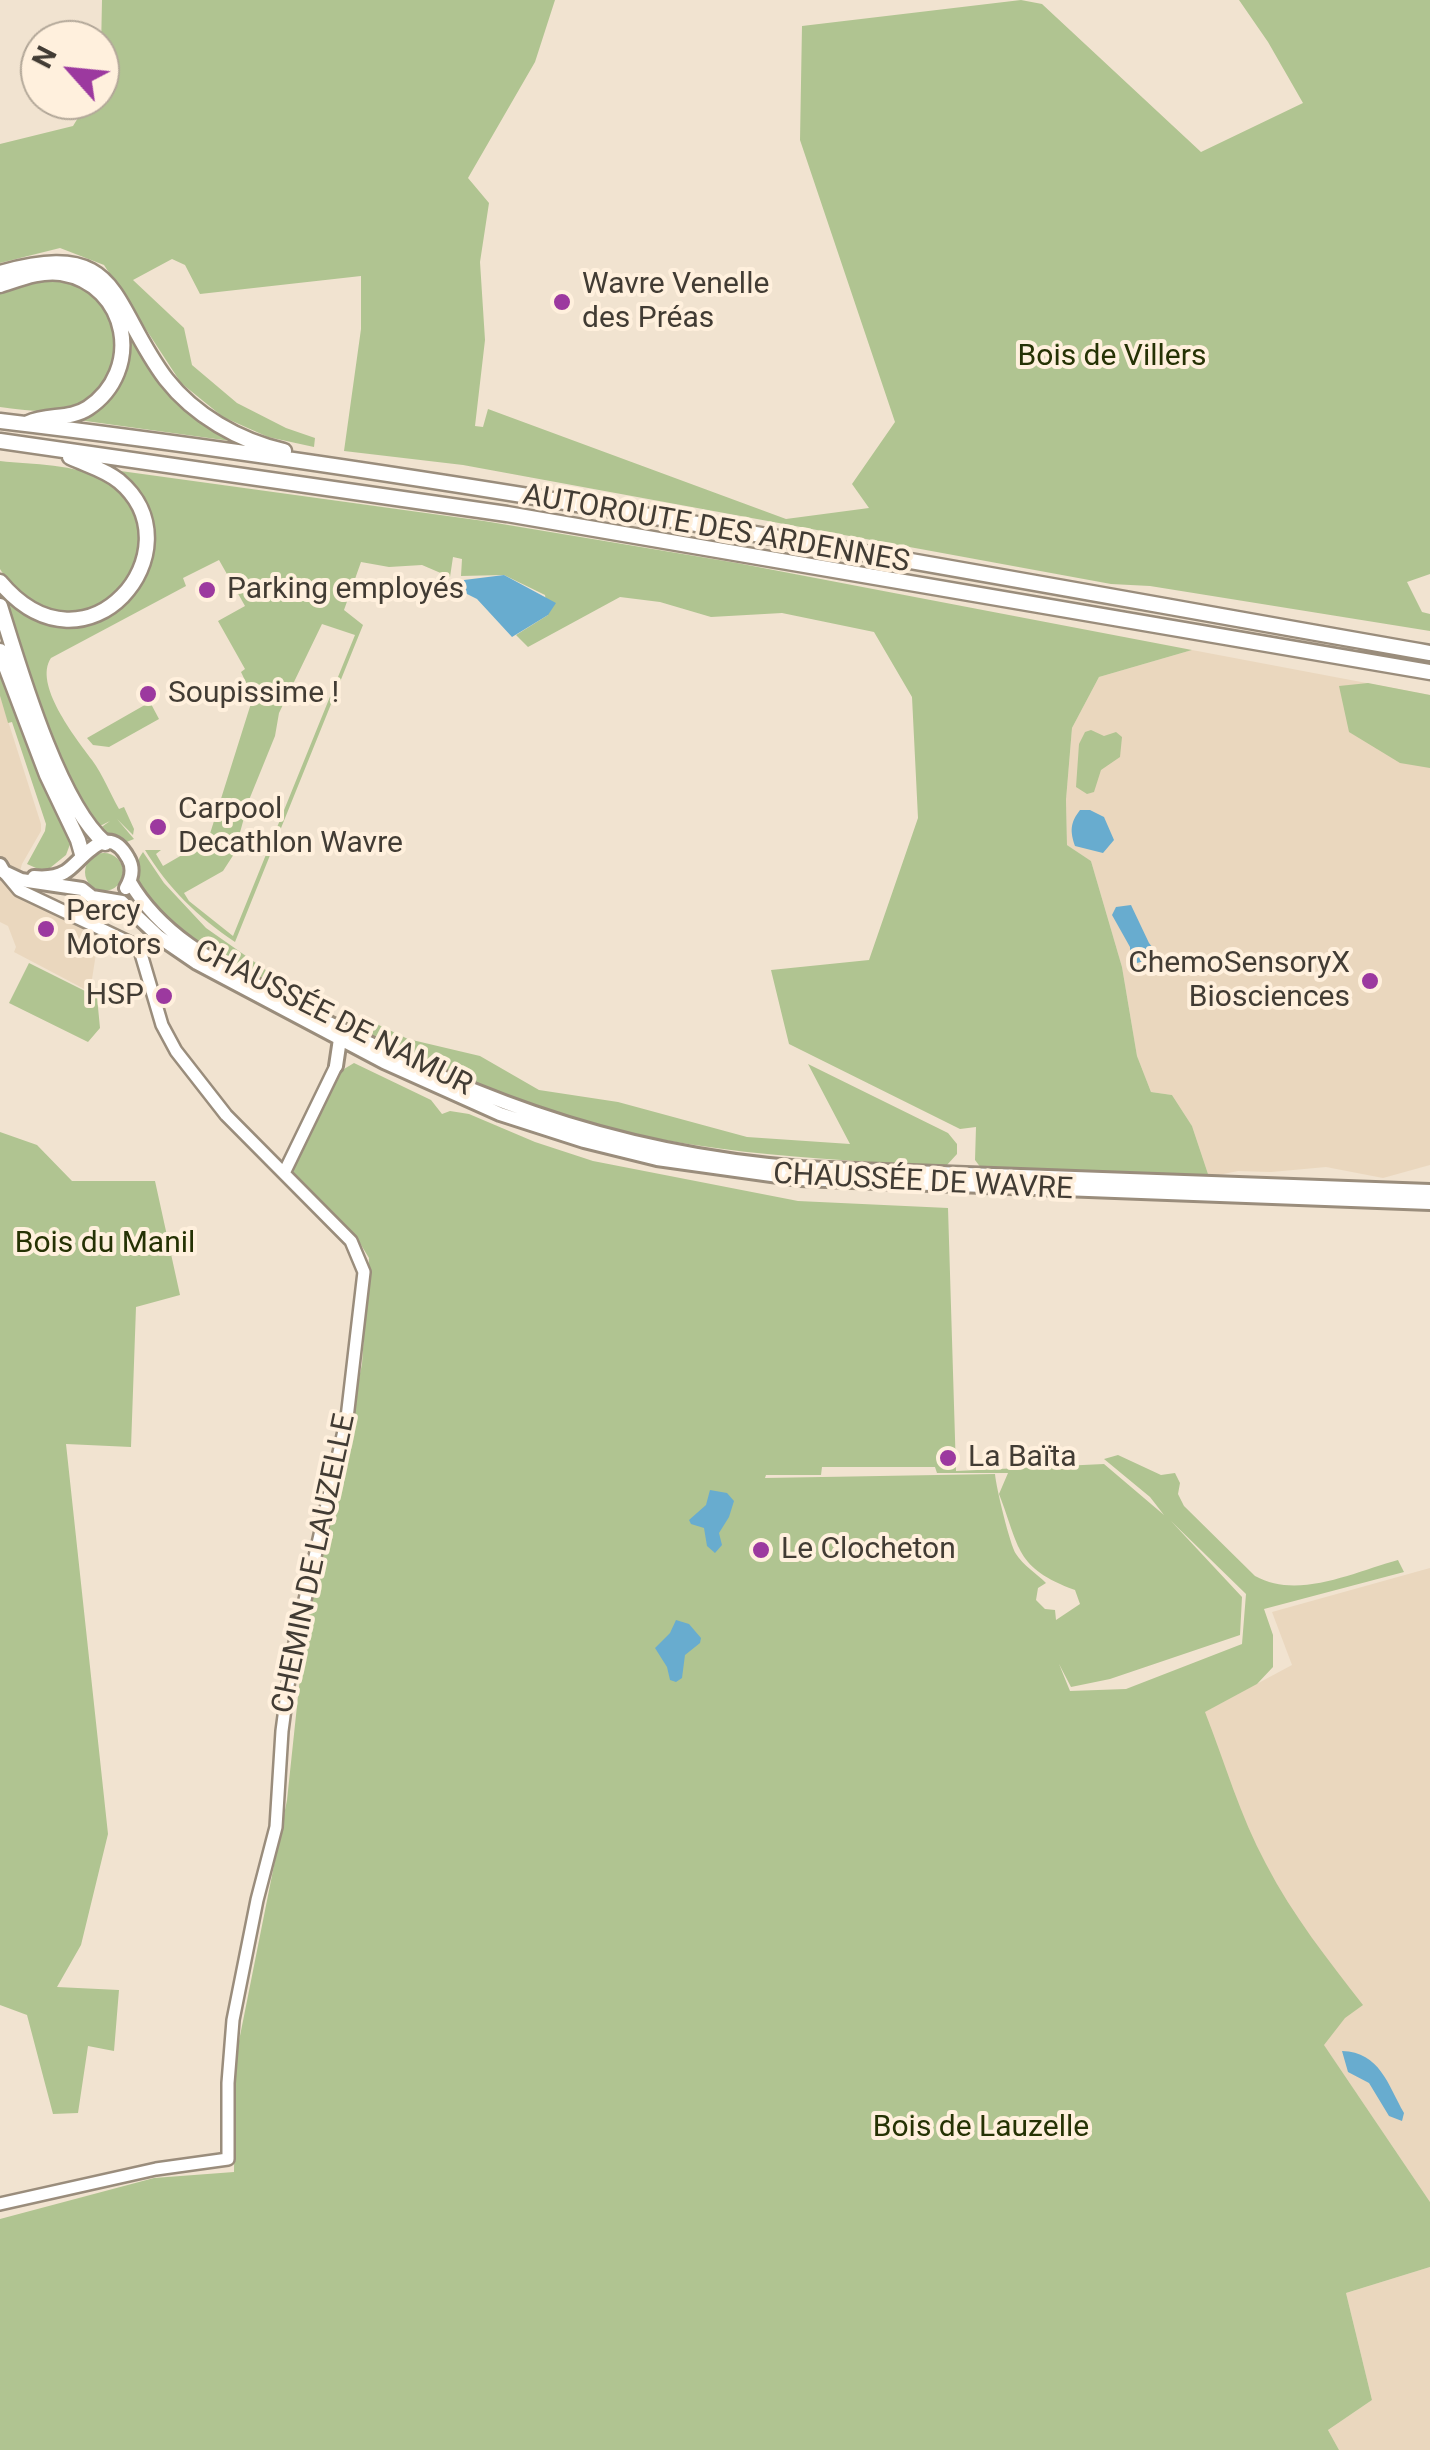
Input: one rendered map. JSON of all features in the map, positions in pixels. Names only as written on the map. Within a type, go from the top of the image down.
[{"type":"highway","points":[[0,273],[46,262],[64,262],[95,274],[112,287],[153,360],[186,400],[229,431],[268,448],[298,454],[306,462]]},
{"type":"highway","points":[[0,284],[57,272],[75,277],[110,302],[124,341],[122,362],[101,398],[85,410],[25,424]]},
{"type":"highway","name":"AUTOROUTE DES ARDENNES","points":[[0,421],[306,462],[562,503],[1430,653]]},
{"type":"highway","name":"AUTOROUTE DES ARDENNES","points":[[0,440],[338,487],[1426,675]]},
{"type":"highway","points":[[0,449],[315,491],[338,487]]},
{"type":"highway","points":[[0,582],[28,608],[64,620],[100,613],[126,596],[135,582],[146,547],[140,509],[120,482],[103,470],[70,457]]},
{"type":"highway","points":[[0,606],[66,788],[92,832],[105,843]]},
{"type":"highway","points":[[0,651],[46,776],[78,840],[79,859]]},
{"type":"main road","points":[[1,867],[48,878],[61,874],[94,845],[105,843]]},
{"type":"main road","name":"CHAUSSÉE DE NAMUR","points":[[105,843],[127,855],[132,871],[130,882],[166,927],[208,958],[396,1058],[469,1091],[528,1113],[635,1143],[717,1159],[802,1168],[974,1176]]},
{"type":"main road","points":[[79,859],[76,873],[84,891]]},
{"type":"main road","name":"CHAUSSÉE DE NAMUR","points":[[1,867],[32,884],[84,891],[128,906],[183,955],[429,1084]]},
{"type":"main road","points":[[109,899],[130,882]]},
{"type":"main road","points":[[336,1066],[340,1040]]},
{"type":"main road","points":[[336,1066],[356,1048]]},
{"type":"main road","name":"CHAUSSÉE DE WAVRE","points":[[429,1084],[500,1114],[574,1138],[657,1159],[747,1174],[1374,1201],[1385,1206],[1430,1207]]},
{"type":"main road","name":"CHAUSSÉE DE WAVRE","points":[[974,1176],[1430,1191]]},
{"type":"street","name":"CHEMIN DE LAUZELLE","points":[[0,2204],[156,2170],[228,2159],[233,2020],[276,1827],[292,1656],[347,1418],[364,1282],[360,1256],[352,1241],[226,1116],[176,1051],[162,1025],[139,947],[19,890],[1,867]]},
{"type":"street","points":[[84,891],[94,925]]},
{"type":"street","points":[[94,925],[96,914],[109,899]]},
{"type":"street","points":[[284,1171],[336,1066]]},
{"type":"shaded area","points":[[1192,650],[1430,695],[1430,1165],[1383,1178],[1326,1167],[1238,1171],[1209,1177],[1192,1126],[1172,1095],[1151,1092],[1137,1056],[1122,967],[1091,861],[1067,845],[1072,728],[1099,677]]},
{"type":"shaded area","points":[[0,696],[41,824],[15,888],[99,934],[90,992],[14,952],[16,947],[8,926],[0,922]]},
{"type":"shaded area","points":[[1430,1568],[1430,2202],[1315,2032],[1165,1733],[1292,1665],[1272,1612]]},
{"type":"shaded area","points":[[1430,2267],[1430,2450],[1339,2450],[1328,2430],[1372,2400],[1346,2293]]},
{"type":"green space","name":"Bois de Villers","points":[[102,0],[555,0],[535,62],[468,178],[489,203],[480,262],[485,340],[475,426],[483,427],[488,409],[786,519],[869,508],[852,484],[895,422],[800,140],[802,26],[1021,0],[1042,4],[1201,152],[1303,103],[1239,0],[1430,0],[1430,574],[1407,582],[1422,612],[1430,614],[1430,631],[1150,586],[1111,584],[463,465],[344,451],[361,329],[361,276],[200,294],[185,265],[172,259],[133,280],[184,328],[192,365],[237,403],[315,438],[314,447],[268,437],[223,417],[181,383],[104,265],[60,248],[0,263],[0,144],[73,126],[77,120],[120,120],[120,20],[102,20]]},
{"type":"green space","points":[[42,279],[72,284],[94,296],[109,315],[116,337],[116,360],[108,381],[93,398],[71,408],[44,411],[0,407],[0,291]]},
{"type":"green space","points":[[121,315],[155,368],[245,443],[71,419],[113,390]]},
{"type":"green space","points":[[0,461],[67,468],[93,475],[132,506],[140,535],[134,565],[116,591],[91,608],[61,613],[29,601],[0,569]]},
{"type":"green space","points":[[106,469],[484,521],[737,563],[1192,650],[1099,677],[1072,728],[1067,845],[1091,861],[1122,967],[1137,1056],[1151,1092],[1172,1095],[1192,1126],[1209,1177],[981,1168],[975,1160],[976,1127],[960,1129],[789,1044],[771,970],[869,960],[918,818],[912,697],[874,632],[782,613],[711,617],[660,602],[620,597],[528,647],[516,635],[548,615],[545,595],[504,575],[461,576],[462,559],[453,557],[450,577],[422,565],[389,567],[361,562],[344,610],[363,625],[235,942],[185,901],[145,850],[161,850],[156,854],[163,866],[208,840],[253,697],[241,672],[245,669],[218,621],[245,606],[219,560],[183,578],[186,586],[51,658],[47,669],[47,682],[58,710],[119,809],[124,807],[134,829],[133,835],[117,819],[134,839],[124,843],[96,831],[110,821],[96,828],[68,772],[33,683],[4,592],[49,616],[74,624],[94,622],[127,601],[147,565],[150,524],[138,494]],"holes":[[[322,624],[355,635],[233,936],[184,893],[223,871],[234,854],[249,800],[275,736],[279,713]]]},
{"type":"green space","points":[[0,669],[53,806],[72,839],[66,855],[45,872],[27,864],[46,824],[12,722],[8,723],[0,696]]},
{"type":"green space","points":[[1368,683],[1430,695],[1430,768],[1400,763],[1349,732],[1339,686]]},
{"type":"green space","points":[[150,702],[159,719],[109,747],[93,745],[87,738]]},
{"type":"green space","points":[[1091,730],[1104,736],[1116,732],[1122,737],[1120,757],[1101,770],[1094,792],[1087,794],[1076,787],[1079,744],[1085,732]]},
{"type":"green space","points":[[143,852],[164,883],[206,928],[256,963],[253,972],[257,974],[261,967],[321,1007],[315,1005],[313,1009],[231,965],[168,921],[146,897],[137,874]]},
{"type":"green space","points":[[104,853],[117,859],[123,872],[117,885],[104,891],[91,885],[85,872],[91,859]]},
{"type":"green space","points":[[29,963],[97,997],[100,1028],[88,1042],[9,1003]]},
{"type":"green space","points":[[362,1017],[408,1039],[480,1056],[539,1090],[618,1102],[747,1137],[850,1144],[808,1064],[948,1133],[957,1144],[957,1154],[946,1166],[795,1157],[695,1145],[596,1125],[523,1103],[428,1063],[359,1029]]},
{"type":"green space","name":"Bois de Lauzelle","points":[[354,1063],[431,1100],[442,1114],[469,1114],[593,1161],[798,1201],[948,1208],[956,1471],[1104,1464],[1164,1515],[1150,1497],[1104,1459],[1118,1455],[1161,1475],[1175,1473],[1184,1506],[1255,1576],[1272,1583],[1326,1582],[1398,1560],[1404,1572],[1264,1609],[1273,1635],[1273,1667],[1257,1684],[1205,1712],[1241,1808],[1276,1883],[1363,2005],[1345,2018],[1324,2045],[1430,2202],[1430,2267],[1346,2293],[1372,2400],[1328,2430],[1339,2450],[0,2450],[0,2219],[154,2178],[234,2172],[235,2061],[287,1800],[304,1640],[362,1364],[369,1258],[358,1240],[292,1172],[291,1166],[339,1072]],"holes":[[[822,1467],[935,1467],[937,1473],[1008,1473],[999,1494],[1022,1554],[1041,1573],[1075,1590],[1080,1604],[1056,1620],[1055,1610],[1045,1609],[1036,1600],[1038,1588],[1046,1583],[1013,1549],[1004,1516],[998,1491],[995,1474],[765,1478],[821,1475]],[[1171,1521],[1246,1594],[1242,1644],[1126,1689],[1070,1691],[1059,1664],[1071,1687],[1110,1679],[1240,1635],[1242,1597]]]},
{"type":"green space","name":"Bois du Manil","points":[[0,1132],[37,1145],[72,1181],[155,1181],[180,1295],[136,1307],[131,1447],[66,1444],[108,1834],[81,1945],[57,1987],[119,1990],[114,2051],[88,2046],[78,2113],[53,2114],[27,2015],[0,2005]]},
{"type":"water","points":[[504,575],[556,603],[548,615],[512,637],[477,599],[459,590],[464,580]]},
{"type":"water","points":[[1080,810],[1104,817],[1114,840],[1103,853],[1075,846],[1072,827]]},
{"type":"water","points":[[1131,905],[1160,957],[1137,963],[1130,959],[1130,947],[1112,915],[1116,907]]},
{"type":"water","points":[[710,1490],[727,1493],[734,1501],[719,1533],[722,1545],[715,1553],[707,1546],[704,1528],[689,1520],[706,1505]]},
{"type":"water","points":[[676,1620],[689,1624],[701,1638],[685,1655],[682,1678],[676,1682],[670,1680],[655,1648]]},
{"type":"water","points":[[1342,2051],[1365,2057],[1381,2072],[1404,2113],[1402,2121],[1389,2116],[1369,2083],[1348,2072]]},
{"type":"place","name":"Wavre Venelle des Préas","points":[[562,302]]},
{"type":"place","name":"Parking employés","points":[[207,590]]},
{"type":"place","name":"Soupissime !","points":[[148,694]]},
{"type":"place","name":"Carpool Decathlon Wavre","points":[[158,827]]},
{"type":"place","name":"Percy Motors","points":[[46,929]]},
{"type":"place","name":"ChemoSensoryX Biosciences","points":[[1370,981]]},
{"type":"place","name":"HSP","points":[[164,996]]},
{"type":"place","name":"La Baïta","points":[[948,1458]]},
{"type":"place","name":"Le Clocheton","points":[[761,1550]]}]
